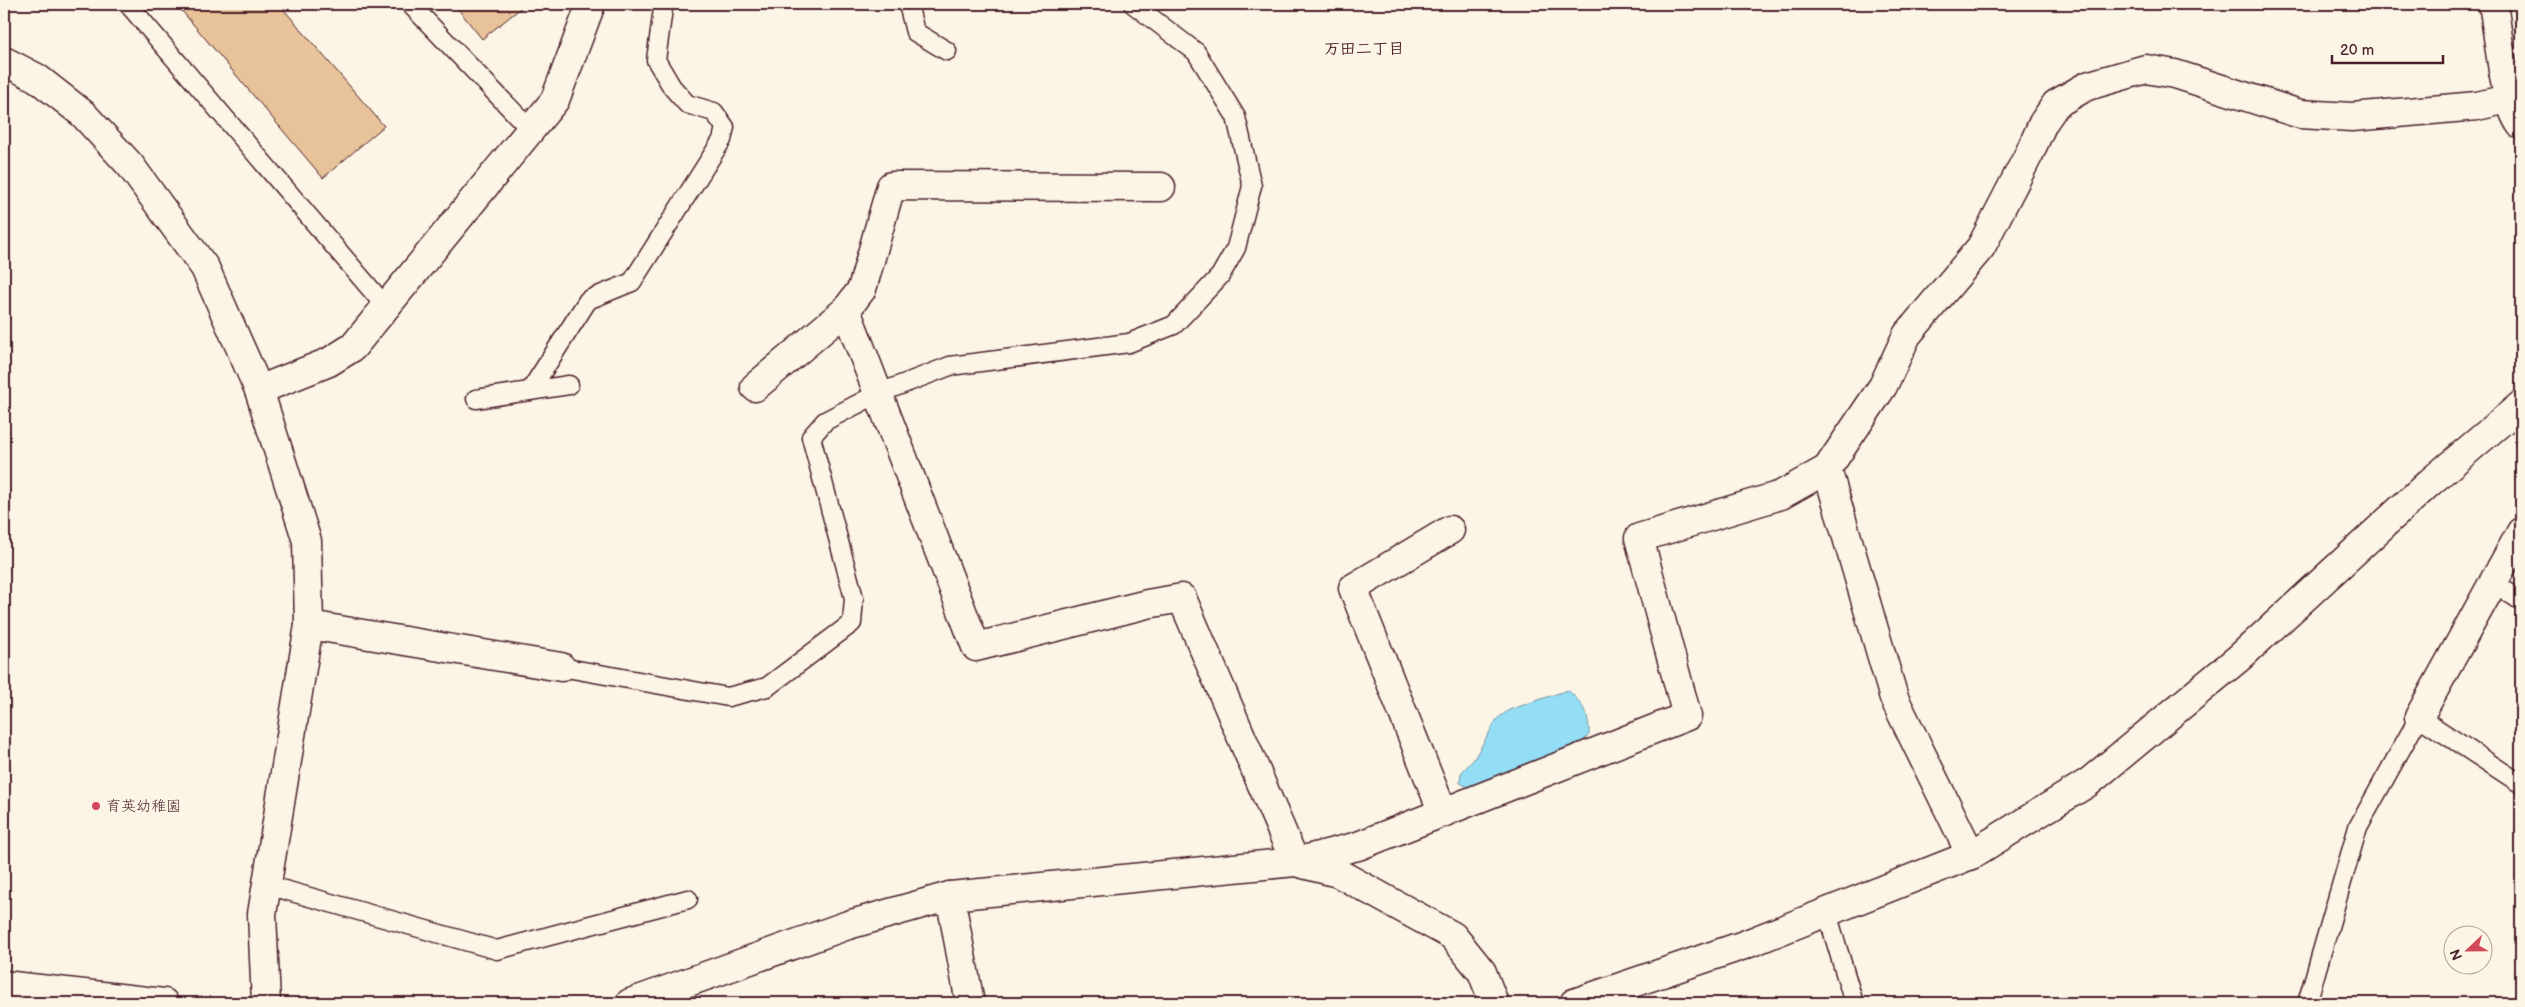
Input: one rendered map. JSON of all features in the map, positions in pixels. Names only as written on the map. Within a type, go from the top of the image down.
[{"type":"street","points":[[259,390],[330,362],[354,347],[556,100],[591,4]]},
{"type":"street","points":[[2494,4],[2516,98],[2516,118],[2521,126]]},
{"type":"street","points":[[4,61],[38,78],[83,114],[130,165],[205,268],[259,390],[307,541],[310,624],[262,914],[266,1003]]},
{"type":"street","points":[[630,1003],[848,925],[950,896],[1295,862],[1358,846],[1687,716],[1640,538],[1781,495],[1827,469],[1883,386],[1907,335],[1980,247],[2029,154],[2043,123],[2056,104],[2087,86],[2146,69],[2175,74],[2300,114],[2352,117],[2477,106],[2516,98]]},
{"type":"street","points":[[755,388],[846,310],[862,289],[891,186],[1161,187]]},
{"type":"street","points":[[846,310],[976,647],[1148,604],[1182,598],[1295,862]]},
{"type":"street","points":[[1574,1003],[1744,946],[1971,855],[2089,782],[2240,657],[2429,484],[2521,405]]},
{"type":"street","points":[[1827,469],[1894,698],[1971,855]]},
{"type":"street","points":[[1443,813],[1353,588],[1450,530]]},
{"type":"street","points":[[2419,717],[2521,532]]},
{"type":"street","points":[[310,624],[561,667]]},
{"type":"street","points":[[1295,862],[1338,873],[1453,936],[1482,972],[1494,1003]]},
{"type":"street","points":[[950,896],[970,1003]]},
{"type":"street","points":[[4,985],[164,1003]]},
{"type":"lane","points":[[128,4],[386,307]]},
{"type":"lane","points":[[410,4],[531,130]]},
{"type":"lane","points":[[530,391],[588,300],[632,282],[722,140],[725,127],[714,112],[687,104],[672,87],[656,60],[664,9],[660,4]]},
{"type":"lane","points":[[908,4],[915,32],[946,50]]},
{"type":"lane","points":[[561,667],[728,697],[767,687],[852,623],[854,598],[811,437],[825,421],[877,394],[950,366],[1129,343],[1174,325],[1220,276],[1236,248],[1252,186],[1236,117],[1196,52],[1133,4]]},
{"type":"lane","points":[[476,399],[569,385]]},
{"type":"lane","points":[[2494,583],[2521,601]]},
{"type":"lane","points":[[2307,1003],[2358,827],[2419,717],[2521,784]]},
{"type":"lane","points":[[267,885],[497,950],[688,899]]},
{"type":"lane","points":[[1827,913],[1854,1003]]},
{"type":"water","points":[[1568,690],[1581,705],[1588,721],[1589,735],[1581,743],[1468,787],[1460,783],[1461,773],[1474,759],[1497,719],[1509,710]]},
{"type":"building","points":[[176,4],[279,4],[384,126],[323,178]]},
{"type":"building","points":[[454,4],[526,4],[482,39]]},
{"type":"place","name":"育英幼稚園","points":[[96,806]]},
{"type":"district","name":"万田二丁目","points":[[1364,48]]}]
